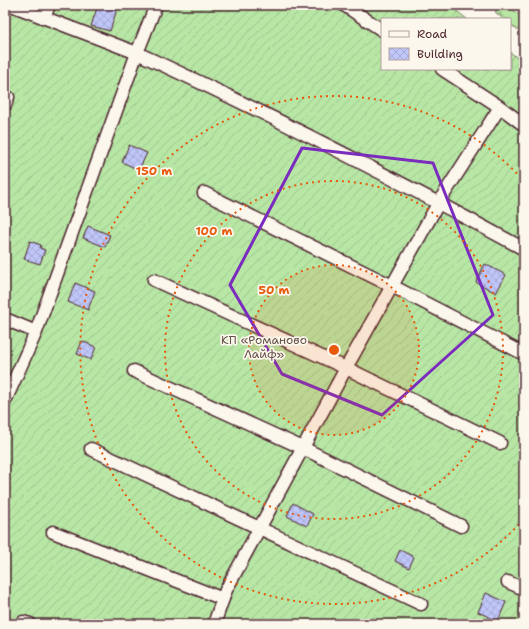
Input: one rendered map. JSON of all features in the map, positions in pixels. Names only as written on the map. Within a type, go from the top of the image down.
[{"type":"street","points":[[11,5],[137,53],[206,84],[439,202],[524,249]]},
{"type":"street","points":[[44,18],[49,5]]},
{"type":"street","points":[[5,401],[36,332],[137,53],[156,5]]},
{"type":"street","points":[[344,5],[381,29]]},
{"type":"street","points":[[444,70],[500,106],[524,125]]},
{"type":"street","points":[[214,624],[226,590],[346,368],[439,202],[500,106]]},
{"type":"street","points":[[204,193],[392,286],[524,354]]},
{"type":"street","points":[[154,280],[346,368],[500,443]]},
{"type":"street","points":[[5,319],[36,332]]},
{"type":"street","points":[[134,371],[303,448],[462,526]]},
{"type":"street","points":[[91,449],[421,604]]},
{"type":"street","points":[[52,532],[223,599]]},
{"type":"street","points":[[508,582],[524,589]]},
{"type":"highlighted area","points":[[302,148],[433,163],[493,315],[382,415],[282,374],[230,285]]},
{"type":"green space","name":"КП «Романово Лайф»","points":[[5,5],[449,5],[466,18],[381,18],[381,70],[511,70],[511,53],[524,63],[524,624],[5,624]]},
{"type":"green space","points":[[501,5],[506,5],[524,18],[524,35],[511,25],[511,18],[502,18],[495,12]]},
{"type":"building","points":[[98,5],[118,6],[110,31],[91,26]]},
{"type":"building","points":[[129,145],[147,153],[139,170],[122,162]]},
{"type":"building","points":[[88,226],[110,235],[105,247],[83,238]]},
{"type":"building","points":[[30,241],[41,245],[40,248],[45,250],[40,264],[24,259]]},
{"type":"building","points":[[485,264],[506,275],[496,293],[476,282]]},
{"type":"building","points":[[75,283],[95,291],[88,310],[68,302]]},
{"type":"building","points":[[82,341],[96,347],[91,360],[77,354]]},
{"type":"building","points":[[293,503],[313,514],[307,526],[287,516]]},
{"type":"building","points":[[400,550],[414,557],[409,568],[395,561]]},
{"type":"building","points":[[486,593],[506,602],[498,621],[478,612]]}]
